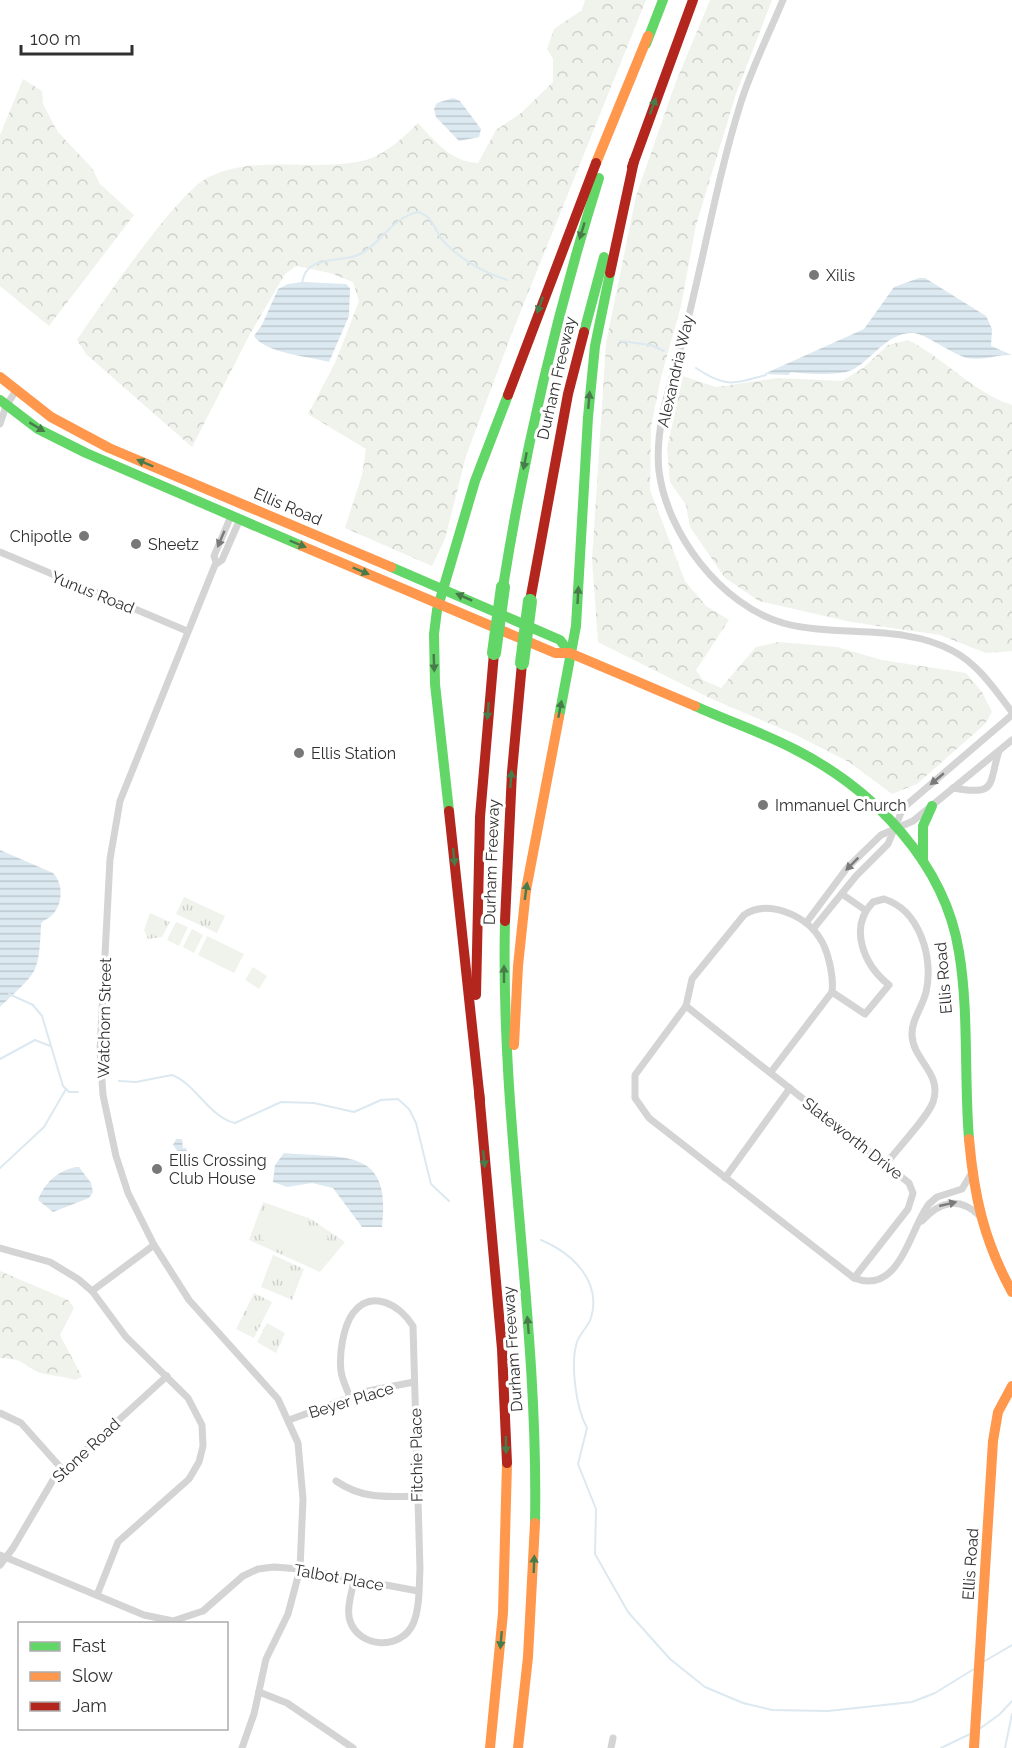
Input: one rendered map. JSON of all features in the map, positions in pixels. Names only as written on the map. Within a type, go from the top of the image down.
[{"type":"main road","name":"Durham Freeway","points":[[490,1748],[502,1627],[507,1465],[501,1343],[480,1101],[476,978],[478,876],[485,745],[494,652],[526,458],[560,310],[604,162],[663,0]]},
{"type":"main road","name":"Durham Freeway","points":[[518,1748],[531,1618],[535,1464],[529,1341],[514,1180],[506,1059],[505,918],[510,788],[522,663],[551,473],[577,356],[634,161],[693,0]]},
{"type":"main road","points":[[480,1101],[435,684],[434,640],[439,605],[475,481],[546,289],[648,36]]},
{"type":"main road","points":[[514,1180],[514,1040],[522,927],[533,852],[577,612],[588,417],[595,346],[634,161]]},
{"type":"main road","name":"Ellis Road","points":[[0,377],[15,392],[77,432],[295,528],[443,587],[560,640],[570,653]]},
{"type":"main road","name":"Ellis Road","points":[[2,405],[49,434],[166,488],[555,653],[570,653],[807,756],[854,789],[896,826],[923,861],[943,898],[958,944],[973,1168],[981,1216],[992,1253],[1012,1292]]},
{"type":"main road","points":[[166,488],[175,484],[228,503],[241,504]]},
{"type":"main road","points":[[236,518],[244,514],[285,529],[295,528]]},
{"type":"main road","points":[[923,861],[923,826],[932,806]]},
{"type":"main road","name":"Ellis Road","points":[[974,1748],[994,1430],[1002,1401],[1012,1386]]},
{"type":"street","name":"Alexandria Way","points":[[783,0],[742,101],[667,398],[658,454],[659,472],[673,522],[679,536],[704,567],[755,613],[784,623],[903,636],[952,650],[989,682],[1012,713]]},
{"type":"street","points":[[0,424],[2,405],[15,392]]},
{"type":"street","name":"Watchorn Street","points":[[236,518],[214,556],[216,562],[126,779],[115,822],[100,1051],[103,1095],[116,1156],[128,1193],[154,1245],[189,1300],[261,1378],[289,1420],[298,1443],[303,1499],[300,1569],[288,1614],[266,1659],[259,1692],[242,1748]]},
{"type":"street","name":"Yunus Road","points":[[0,552],[187,631]]},
{"type":"street","points":[[813,929],[888,844],[903,808],[1012,713]]},
{"type":"street","points":[[806,922],[847,868],[881,835],[913,820],[1012,740]]},
{"type":"street","points":[[953,788],[979,792],[989,788],[994,777],[999,751]]},
{"type":"street","points":[[842,894],[865,910]]},
{"type":"street","points":[[832,992],[865,1014],[889,985],[871,969],[861,939],[861,922],[865,910],[873,902],[884,899],[905,913],[918,931],[929,965],[927,990],[913,1026],[912,1037],[915,1049],[933,1076],[936,1089],[933,1102],[886,1164]]},
{"type":"street","points":[[771,1072],[832,992],[832,981],[823,944],[806,922],[778,910],[756,908],[744,915],[692,979],[686,1006],[635,1075],[635,1098],[649,1118],[854,1278],[864,1281],[883,1279],[893,1270],[929,1204],[937,1197],[962,1190],[973,1168]]},
{"type":"street","name":"Slateworth Drive","points":[[686,1006],[909,1183],[913,1199],[908,1209],[854,1278]]},
{"type":"street","name":"Slateworth Drive","points":[[725,1178],[790,1088]]},
{"type":"street","points":[[918,1226],[931,1211],[948,1203],[964,1203],[981,1216]]},
{"type":"street","points":[[92,1291],[154,1245]]},
{"type":"street","points":[[0,1248],[50,1262],[92,1291],[126,1337],[166,1376],[197,1411],[202,1425],[199,1462],[189,1479],[118,1542],[97,1595]]},
{"type":"street","name":"Fitchie Place","points":[[350,1397],[341,1373],[341,1357],[347,1323],[355,1311],[378,1301],[393,1303],[406,1313],[413,1326],[418,1591],[414,1623],[408,1633],[400,1639],[380,1643],[363,1637],[350,1620],[354,1580]]},
{"type":"street","name":"Stone Road","points":[[0,1565],[43,1493],[62,1469],[166,1376]]},
{"type":"street","name":"Beyer Place","points":[[289,1420],[390,1385],[414,1383]]},
{"type":"street","points":[[0,1413],[21,1423],[62,1469]]},
{"type":"street","points":[[336,1481],[364,1496],[417,1496]]},
{"type":"street","name":"Talbot Place","points":[[3,1557],[144,1615],[173,1622],[203,1611],[233,1583],[258,1569],[274,1567],[300,1569],[418,1591]]},
{"type":"street","points":[[259,1692],[287,1703],[353,1748]]},
{"type":"street","points":[[611,1748],[613,1738]]},
{"type":"green space","points":[[585,0],[646,0],[512,333],[466,456],[445,539],[432,566],[345,528],[362,475],[366,449],[308,414],[335,363],[359,301],[353,282],[330,273],[296,266],[285,274],[250,334],[192,447],[86,354],[77,340],[103,302],[159,226],[195,187],[209,177],[246,166],[343,164],[370,159],[385,151],[418,123],[452,155],[468,162],[478,163],[496,130],[521,113],[553,82],[553,59],[547,49],[554,29],[582,10]]},
{"type":"green space","points":[[710,0],[772,0],[736,94],[696,225],[681,306],[661,377],[651,427],[650,490],[685,581],[706,606],[729,620],[696,670],[703,680],[721,688],[756,647],[778,642],[837,647],[882,660],[966,673],[982,692],[992,712],[985,724],[917,784],[892,794],[849,762],[794,734],[712,699],[598,642],[592,560],[606,343],[636,196],[675,84]]},
{"type":"green space","points":[[23,79],[42,91],[43,104],[57,131],[92,168],[100,184],[134,215],[49,326],[0,286],[0,135]]},
{"type":"green space","points":[[908,340],[972,384],[998,400],[1012,405],[1012,651],[986,653],[940,635],[851,622],[759,601],[725,578],[690,527],[686,505],[670,482],[667,448],[683,376],[716,387],[778,378],[842,381],[863,368],[888,345]]},
{"type":"green space","points":[[184,897],[225,916],[217,933],[176,914]]},
{"type":"green space","points":[[150,913],[170,922],[162,937],[148,939],[144,930]]},
{"type":"green space","points":[[176,922],[188,927],[179,946],[167,940]]},
{"type":"green space","points":[[192,929],[203,935],[194,953],[183,947]]},
{"type":"green space","points":[[207,936],[244,954],[234,973],[198,955]]},
{"type":"green space","points":[[253,967],[267,976],[259,989],[245,980]]},
{"type":"green space","points":[[263,1202],[311,1219],[345,1242],[320,1272],[249,1240]]},
{"type":"green space","points":[[274,1212],[328,1237],[316,1264],[261,1239]]},
{"type":"green space","points":[[273,1255],[304,1269],[292,1300],[261,1287]]},
{"type":"green space","points":[[0,1271],[68,1300],[74,1308],[60,1335],[82,1377],[75,1380],[45,1374],[20,1361],[0,1358]]},
{"type":"green space","points":[[254,1293],[272,1302],[254,1338],[236,1329]]},
{"type":"green space","points":[[255,1301],[265,1307],[253,1330],[242,1324]]},
{"type":"green space","points":[[267,1323],[285,1333],[276,1353],[257,1342]]},
{"type":"shaded area","points":[[453,98],[460,101],[481,129],[479,137],[459,141],[436,117],[434,109],[437,103]]},
{"type":"shaded area","points":[[925,278],[986,316],[992,329],[991,346],[1012,355],[967,358],[924,336],[913,333],[895,337],[852,370],[846,372],[764,374],[864,329],[894,287]]},
{"type":"shaded area","points":[[302,282],[346,284],[350,288],[349,316],[329,362],[278,351],[260,342],[254,336],[262,325],[278,289],[288,284]]},
{"type":"shaded area","points":[[0,850],[53,873],[59,883],[61,895],[55,912],[41,924],[39,954],[33,972],[0,1007]]},
{"type":"shaded area","points":[[176,1139],[182,1139],[183,1148],[186,1148],[188,1154],[185,1156],[189,1161],[185,1166],[180,1164],[179,1153],[173,1145]]},
{"type":"shaded area","points":[[284,1153],[344,1158],[359,1162],[371,1170],[379,1182],[383,1201],[382,1227],[362,1227],[333,1188],[312,1183],[287,1187],[273,1182],[275,1165]]},
{"type":"shaded area","points":[[79,1167],[91,1183],[93,1192],[89,1198],[53,1212],[38,1200],[44,1188],[59,1173]]},
{"type":"waterway","points":[[302,285],[304,275],[315,264],[358,255],[373,245],[400,220],[418,212],[428,217],[441,239],[459,255],[482,270],[507,280]]},
{"type":"waterway","points":[[620,341],[651,345],[664,351]]},
{"type":"waterway","points":[[696,368],[715,379],[730,382],[745,381],[766,375]]},
{"type":"waterway","points":[[9,994],[33,1005],[42,1016],[63,1086],[69,1092],[78,1092]]},
{"type":"waterway","points":[[0,1059],[35,1040],[50,1046]]},
{"type":"waterway","points":[[119,1081],[136,1082],[172,1075],[181,1079],[218,1115],[235,1123],[281,1102],[314,1103],[354,1112],[381,1100],[398,1099],[409,1109],[416,1123],[431,1184],[449,1201]]},
{"type":"waterway","points":[[0,1168],[44,1127],[66,1089]]},
{"type":"waterway","points":[[541,1240],[563,1252],[582,1270],[592,1292],[591,1318],[577,1342],[574,1374],[580,1409],[587,1428],[578,1464],[596,1509],[595,1554],[628,1612],[670,1659],[705,1687],[743,1703],[772,1710],[828,1711],[912,1702],[935,1693],[974,1669]]},
{"type":"waterway","points":[[983,1662],[1012,1645]]},
{"type":"waterway","points":[[978,1730],[1000,1714],[1012,1701]]},
{"type":"waterway","points":[[1005,1748],[1012,1714]]},
{"type":"waterway","points":[[941,1748],[970,1734]]},
{"type":"traffic: fast","points":[[646,44],[663,0]]},
{"type":"traffic: fast","points":[[503,587],[532,432],[569,279],[599,178]]},
{"type":"traffic: fast","points":[[584,332],[604,257]]},
{"type":"traffic: fast","points":[[559,717],[576,626],[588,417],[595,346],[610,273]]},
{"type":"traffic: fast","points":[[449,811],[435,684],[434,634],[437,610],[475,481],[508,395]]},
{"type":"traffic: fast","points":[[0,400],[38,429],[86,453],[302,546]]},
{"type":"traffic: fast","points":[[391,567],[560,640],[570,653]]},
{"type":"traffic: fast","points":[[494,653],[503,587]]},
{"type":"traffic: fast","points":[[522,663],[530,601]]},
{"type":"traffic: fast","points":[[695,706],[784,744],[825,767],[878,808],[922,860],[939,889],[951,919],[959,952],[964,998],[969,1139]]},
{"type":"traffic: fast","points":[[923,861],[923,826],[932,806]]},
{"type":"traffic: fast","points":[[505,921],[508,1072],[531,1372],[535,1447],[535,1523]]},
{"type":"traffic: slow","points":[[596,163],[648,36]]},
{"type":"traffic: slow","points":[[0,377],[51,417],[109,448],[391,567]]},
{"type":"traffic: slow","points":[[302,546],[555,653],[570,653],[695,706]]},
{"type":"traffic: slow","points":[[514,1045],[518,966],[526,890],[559,717]]},
{"type":"traffic: slow","points":[[969,1139],[977,1199],[987,1236],[1012,1292]]},
{"type":"traffic: slow","points":[[974,1748],[993,1441],[998,1412],[1012,1386]]},
{"type":"traffic: slow","points":[[490,1748],[503,1613],[507,1463]]},
{"type":"traffic: slow","points":[[518,1748],[528,1657],[535,1523]]},
{"type":"traffic: jam","points":[[632,167],[693,0]]},
{"type":"traffic: jam","points":[[610,273],[634,161]]},
{"type":"traffic: jam","points":[[508,395],[596,163]]},
{"type":"traffic: jam","points":[[530,601],[568,394],[584,332]]},
{"type":"traffic: jam","points":[[476,995],[480,817],[494,653]]},
{"type":"traffic: jam","points":[[505,921],[512,772],[522,663]]},
{"type":"traffic: jam","points":[[449,811],[480,1101]]},
{"type":"traffic: jam","points":[[479,1092],[502,1349],[507,1463]]},
{"type":"place","name":"Xilis","points":[[814,275]]},
{"type":"place","name":"Chipotle","points":[[84,536]]},
{"type":"place","name":"Sheetz","points":[[136,544]]},
{"type":"place","name":"Ellis Station","points":[[299,753]]},
{"type":"place","name":"Immanuel Church","points":[[763,805]]},
{"type":"place","name":"Ellis Crossing Club House","points":[[157,1169]]}]
